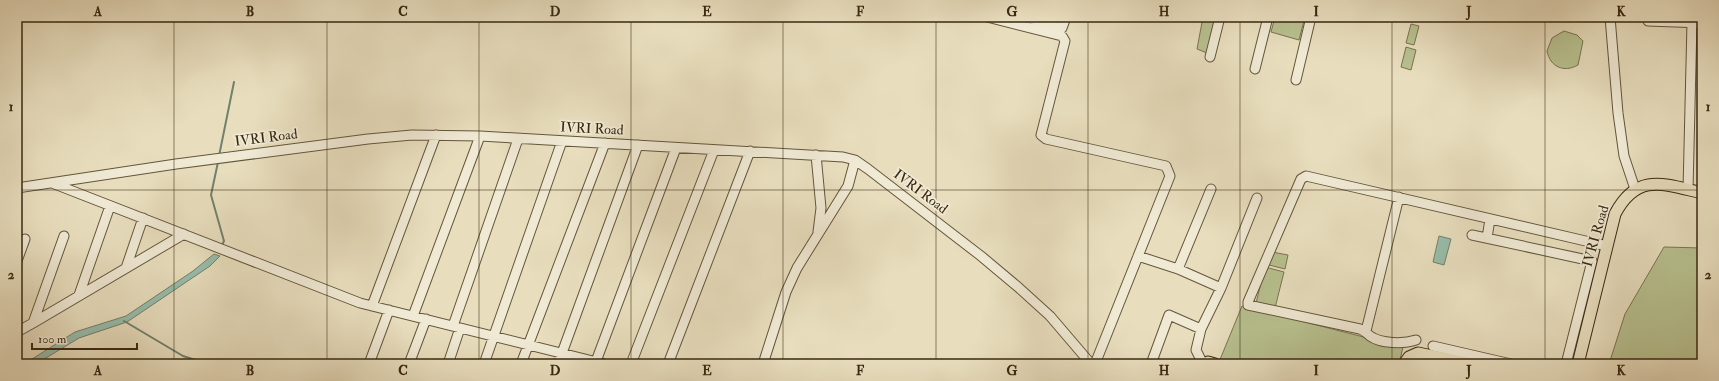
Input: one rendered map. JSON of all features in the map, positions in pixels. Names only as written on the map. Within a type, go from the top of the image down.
[{"type":"main road","name":"IVRI Road","points":[[1578,364],[1615,214],[1621,201],[1635,189],[1650,184],[1702,193]]},
{"type":"main road","points":[[1404,364],[1409,357],[1421,353],[1475,361]]},
{"type":"main road","points":[[1204,364],[1208,362],[1215,364]]},
{"type":"street","points":[[987,17],[1062,36],[1065,41],[1042,135],[1046,139],[1166,166],[1170,176],[1095,364]]},
{"type":"street","points":[[1024,17],[1062,28],[1066,17]]},
{"type":"street","points":[[1210,57],[1220,17]]},
{"type":"street","points":[[1255,69],[1268,17]]},
{"type":"street","points":[[1296,80],[1311,17]]},
{"type":"street","points":[[1610,17],[1618,113],[1624,156],[1635,189]]},
{"type":"street","points":[[1648,21],[1697,22],[1688,190]]},
{"type":"street","name":"IVRI Road","points":[[17,188],[176,164],[368,139],[412,135],[480,136],[843,157],[855,160],[981,256],[1050,316],[1091,364]]},
{"type":"street","points":[[372,306],[436,135]]},
{"type":"street","points":[[412,316],[480,136]]},
{"type":"street","points":[[448,364],[456,327],[518,138]]},
{"type":"street","points":[[484,364],[562,141]]},
{"type":"street","points":[[521,364],[604,144]]},
{"type":"street","points":[[558,364],[638,145]]},
{"type":"street","points":[[51,183],[360,303],[598,363],[676,148]]},
{"type":"street","points":[[631,364],[714,150]]},
{"type":"street","points":[[668,364],[750,151]]},
{"type":"street","points":[[816,155],[821,206],[817,236]]},
{"type":"street","points":[[763,364],[786,292],[798,268],[848,186],[855,160]]},
{"type":"street","points":[[1415,354],[1414,341],[1388,342],[1369,335],[1366,331],[1248,306],[1248,302],[1301,179],[1306,176],[1607,246]]},
{"type":"street","points":[[1178,269],[1211,189]]},
{"type":"street","points":[[1366,331],[1399,197]]},
{"type":"street","points":[[1204,364],[1196,350],[1201,329],[1221,288],[1257,198]]},
{"type":"street","points":[[79,295],[110,206]]},
{"type":"street","points":[[821,206],[834,208]]},
{"type":"street","points":[[126,268],[143,218]]},
{"type":"street","points":[[1487,238],[1490,219]]},
{"type":"street","points":[[17,332],[184,234]]},
{"type":"street","points":[[1472,235],[1592,261],[1566,364]]},
{"type":"street","points":[[32,323],[64,236]]},
{"type":"street","points":[[17,261],[25,239]]},
{"type":"street","points":[[1138,256],[1178,269],[1221,288]]},
{"type":"street","points":[[369,364],[389,310]]},
{"type":"street","points":[[1151,364],[1169,315],[1201,329]]},
{"type":"street","points":[[410,364],[426,319]]},
{"type":"street","points":[[1434,346],[1475,361],[1511,364]]},
{"type":"shaded area","points":[[1203,17],[1215,17],[1207,53],[1197,49]]},
{"type":"shaded area","points":[[1275,17],[1305,17],[1299,40],[1271,32]]},
{"type":"shaded area","points":[[1411,24],[1419,26],[1414,45],[1406,43]]},
{"type":"shaded area","points":[[1564,31],[1577,35],[1583,41],[1578,65],[1568,68],[1554,65],[1547,51],[1552,38]]},
{"type":"shaded area","points":[[1406,47],[1416,50],[1411,70],[1401,67]]},
{"type":"shaded area","points":[[1439,236],[1451,239],[1444,265],[1433,262]]},
{"type":"shaded area","points":[[1664,247],[1702,248],[1702,364],[1609,364],[1625,314]]},
{"type":"shaded area","points":[[1272,252],[1288,255],[1285,269],[1269,265]]},
{"type":"shaded area","points":[[214,254],[220,256],[210,266],[127,322],[79,338],[36,364],[24,364],[75,332],[126,316],[193,271]]},
{"type":"shaded area","points":[[1265,267],[1284,272],[1275,308],[1256,303]]},
{"type":"shaded area","points":[[1242,306],[1403,347],[1399,364],[1226,364],[1219,362]]},
{"type":"waterway","points":[[219,156],[234,82]]},
{"type":"waterway","points":[[218,162],[211,195],[224,241],[221,247]]},
{"type":"waterway","points":[[124,321],[183,356],[208,364]]}]
